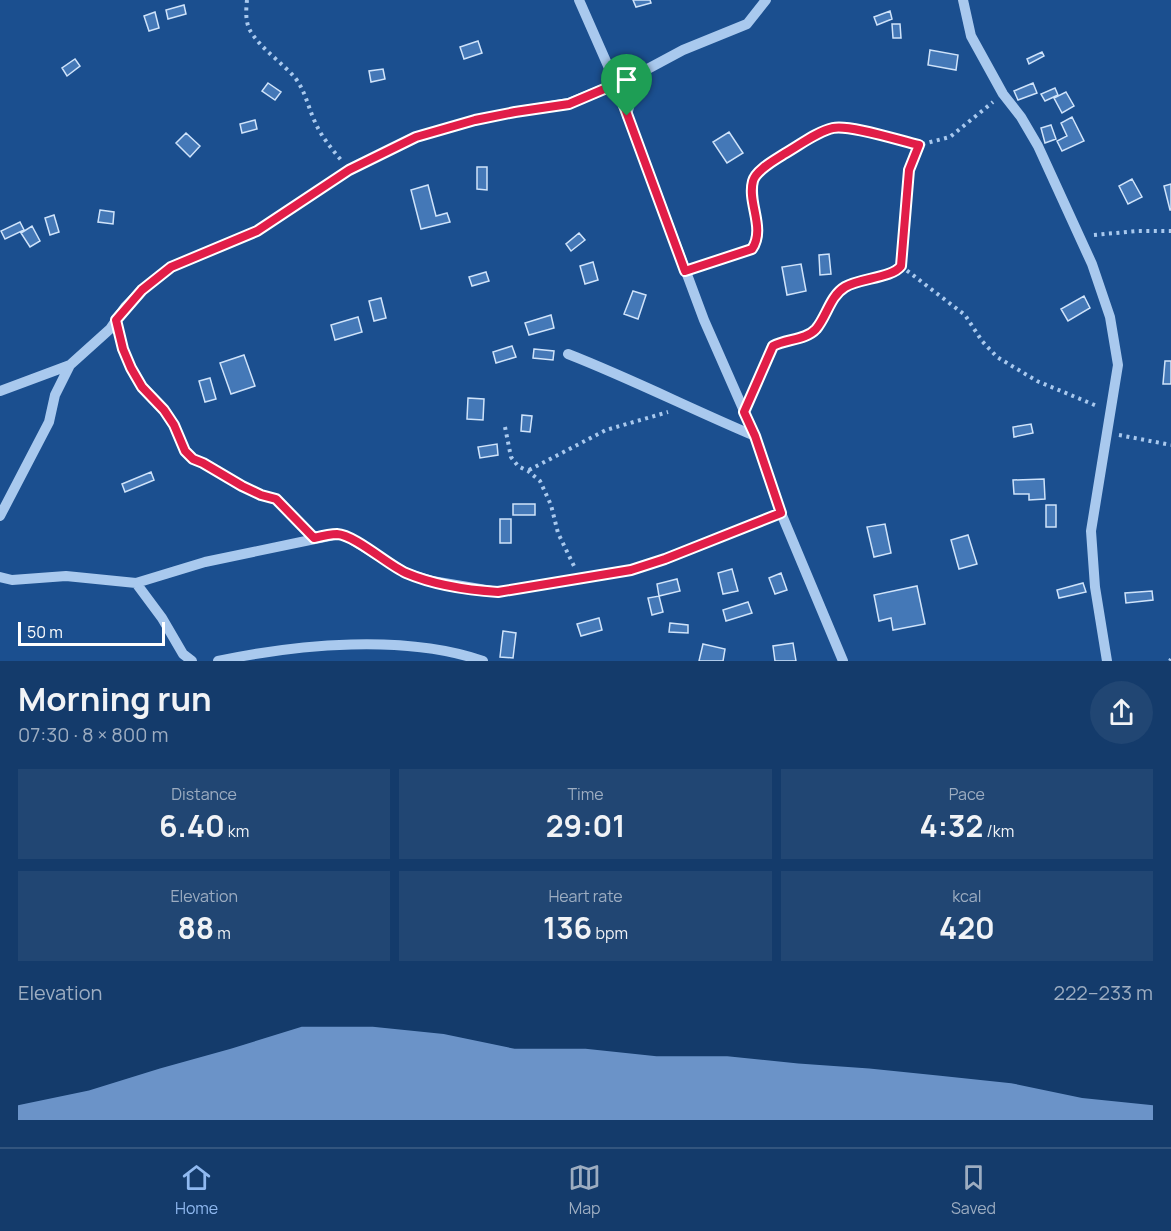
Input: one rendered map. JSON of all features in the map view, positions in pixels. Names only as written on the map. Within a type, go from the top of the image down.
[{"type":"street","points":[[579,0],[616,84],[685,271],[755,436],[781,513],[843,661]]},
{"type":"street","points":[[627,116],[635,79],[642,72],[684,50],[747,24],[766,0]]},
{"type":"street","points":[[963,0],[971,36],[1003,94],[1021,117],[1038,146],[1092,264],[1110,317],[1118,365],[1091,531],[1095,587],[1107,661]]},
{"type":"street","points":[[0,516],[50,422],[55,395],[70,366],[110,329],[142,290],[171,267],[257,231],[349,170],[416,137],[475,120],[569,104],[616,84]]},
{"type":"street","points":[[568,354],[623,376],[686,407],[755,436]]},
{"type":"street","points":[[0,392],[70,366]]},
{"type":"street","points":[[0,577],[12,580],[66,576],[136,584],[206,562],[331,535],[344,536],[406,573],[432,581],[498,592],[631,570],[781,513]]},
{"type":"street","points":[[136,584],[162,618],[183,654],[192,661]]},
{"type":"street","points":[[218,661],[265,651],[348,645],[420,647],[483,661]]},
{"type":"path","points":[[247,0],[246,14],[249,29],[255,39],[296,79],[308,99],[314,121],[322,136],[349,170]]},
{"type":"path","points":[[685,271],[752,249],[757,226],[752,187],[755,176],[774,160],[826,130],[843,127],[919,145],[950,137],[1003,94]]},
{"type":"path","points":[[744,412],[773,346],[816,330],[838,293],[846,286],[873,276],[892,273],[901,266],[909,170],[919,145]]},
{"type":"path","points":[[1080,236],[1137,231],[1171,231]]},
{"type":"path","points":[[901,266],[964,315],[982,342],[997,357],[1038,381],[1078,396],[1110,413]]},
{"type":"path","points":[[116,320],[123,349],[131,368],[142,387],[164,410],[174,425],[185,451],[193,459],[242,486],[276,499],[314,538]]},
{"type":"path","points":[[528,471],[606,430],[686,407]]},
{"type":"path","points":[[505,427],[511,458],[518,466],[540,481],[551,505],[558,532],[573,565],[578,571],[592,575]]},
{"type":"path","points":[[1107,433],[1171,445]]},
{"type":"building","points":[[633,0],[650,0],[651,3],[636,7]]},
{"type":"building","points":[[184,5],[186,14],[168,19],[166,10]]},
{"type":"building","points":[[890,11],[892,19],[877,25],[874,17]]},
{"type":"building","points":[[155,12],[159,28],[149,31],[144,16]]},
{"type":"building","points":[[892,24],[900,24],[901,38],[893,38]]},
{"type":"building","points":[[478,41],[482,53],[464,59],[460,47]]},
{"type":"building","points":[[930,50],[958,55],[956,70],[928,65]]},
{"type":"building","points":[[1042,52],[1044,56],[1029,64],[1027,59]]},
{"type":"building","points":[[75,59],[80,66],[67,76],[62,68]]},
{"type":"building","points":[[383,69],[385,79],[371,82],[369,71]]},
{"type":"building","points":[[268,83],[281,92],[275,100],[262,91]]},
{"type":"building","points":[[1033,83],[1037,93],[1018,100],[1014,91]]},
{"type":"building","points":[[1055,88],[1058,95],[1045,101],[1041,94]]},
{"type":"building","points":[[1066,92],[1074,106],[1062,113],[1054,98]]},
{"type":"building","points":[[1072,117],[1084,141],[1062,151],[1057,141],[1067,136],[1061,123]]},
{"type":"building","points":[[255,120],[257,129],[242,133],[240,124]]},
{"type":"building","points":[[1051,125],[1056,139],[1045,143],[1041,128]]},
{"type":"building","points":[[729,132],[743,153],[727,163],[713,142]]},
{"type":"building","points":[[186,133],[200,146],[190,157],[176,143]]},
{"type":"building","points":[[477,167],[487,167],[487,190],[477,189]]},
{"type":"building","points":[[1132,179],[1142,197],[1128,204],[1119,186]]},
{"type":"building","points":[[1171,184],[1171,210],[1170,210],[1164,186]]},
{"type":"building","points":[[428,185],[436,216],[447,213],[450,222],[421,229],[411,190]]},
{"type":"building","points":[[100,210],[114,212],[113,224],[98,222]]},
{"type":"building","points":[[54,215],[59,232],[50,235],[45,218]]},
{"type":"building","points":[[20,222],[24,230],[5,239],[1,231]]},
{"type":"building","points":[[32,226],[40,241],[30,247],[21,233]]},
{"type":"building","points":[[579,233],[585,240],[571,251],[566,244]]},
{"type":"building","points":[[829,254],[831,274],[820,275],[819,255]]},
{"type":"building","points":[[593,262],[598,280],[585,284],[580,266]]},
{"type":"building","points":[[801,264],[806,291],[787,295],[782,267]]},
{"type":"building","points":[[486,272],[489,281],[472,286],[469,277]]},
{"type":"building","points":[[633,291],[646,295],[638,319],[624,314]]},
{"type":"building","points":[[1084,296],[1090,308],[1068,321],[1061,309]]},
{"type":"building","points":[[381,298],[386,318],[374,321],[369,301]]},
{"type":"building","points":[[551,315],[554,328],[529,335],[525,323]]},
{"type":"building","points":[[358,317],[362,332],[335,340],[331,325]]},
{"type":"building","points":[[512,346],[516,357],[496,363],[493,352]]},
{"type":"building","points":[[534,349],[554,351],[553,360],[533,358]]},
{"type":"building","points":[[244,355],[255,386],[231,394],[220,363]]},
{"type":"building","points":[[1165,361],[1171,361],[1171,384],[1163,384]]},
{"type":"building","points":[[210,378],[216,399],[205,402],[199,381]]},
{"type":"building","points":[[468,398],[484,399],[483,420],[467,419]]},
{"type":"building","points":[[522,415],[532,416],[530,432],[521,431]]},
{"type":"building","points":[[1031,424],[1033,433],[1014,437],[1013,427]]},
{"type":"building","points":[[497,444],[498,455],[480,458],[478,447]]},
{"type":"building","points":[[151,472],[154,480],[125,492],[122,484]]},
{"type":"building","points":[[1044,479],[1045,499],[1029,500],[1029,494],[1014,494],[1013,480]]},
{"type":"building","points":[[513,504],[535,504],[535,515],[513,515]]},
{"type":"building","points":[[1046,505],[1056,505],[1056,527],[1046,527]]},
{"type":"building","points":[[500,519],[511,519],[511,543],[500,543]]},
{"type":"building","points":[[885,524],[891,553],[874,557],[867,527]]},
{"type":"building","points":[[968,535],[977,564],[959,569],[951,540]]},
{"type":"building","points":[[732,569],[738,591],[723,594],[718,573]]},
{"type":"building","points":[[781,573],[787,590],[775,594],[769,578]]},
{"type":"building","points":[[677,579],[680,591],[659,596],[657,584]]},
{"type":"building","points":[[1083,583],[1086,592],[1059,598],[1057,590]]},
{"type":"building","points":[[917,586],[925,624],[893,630],[891,618],[879,621],[874,595]]},
{"type":"building","points":[[1152,591],[1153,600],[1126,603],[1125,593]]},
{"type":"building","points":[[659,596],[663,612],[652,615],[648,598]]},
{"type":"building","points":[[748,602],[752,613],[726,621],[723,610]]},
{"type":"building","points":[[599,618],[602,630],[581,636],[577,624]]},
{"type":"building","points":[[670,623],[688,625],[688,633],[669,632]]},
{"type":"building","points":[[503,631],[516,633],[513,658],[500,657]]},
{"type":"building","points":[[793,643],[796,661],[775,661],[773,646]]},
{"type":"building","points":[[703,644],[725,649],[723,661],[699,661]]},
{"type":"route","points":[[616,84],[627,116],[685,271],[752,249],[757,226],[752,187],[755,176],[774,160],[826,130],[843,127],[919,145],[909,170],[901,266],[892,273],[873,276],[846,286],[838,293],[816,330],[773,346],[744,412],[755,436],[781,513],[708,543],[631,570],[498,592],[432,581],[406,573],[339,534],[314,538],[276,499],[242,486],[193,459],[185,451],[174,425],[164,410],[142,387],[131,368],[123,349],[116,320],[142,290],[171,267],[257,231],[349,170],[416,137],[475,120],[569,104],[616,84]]}]
